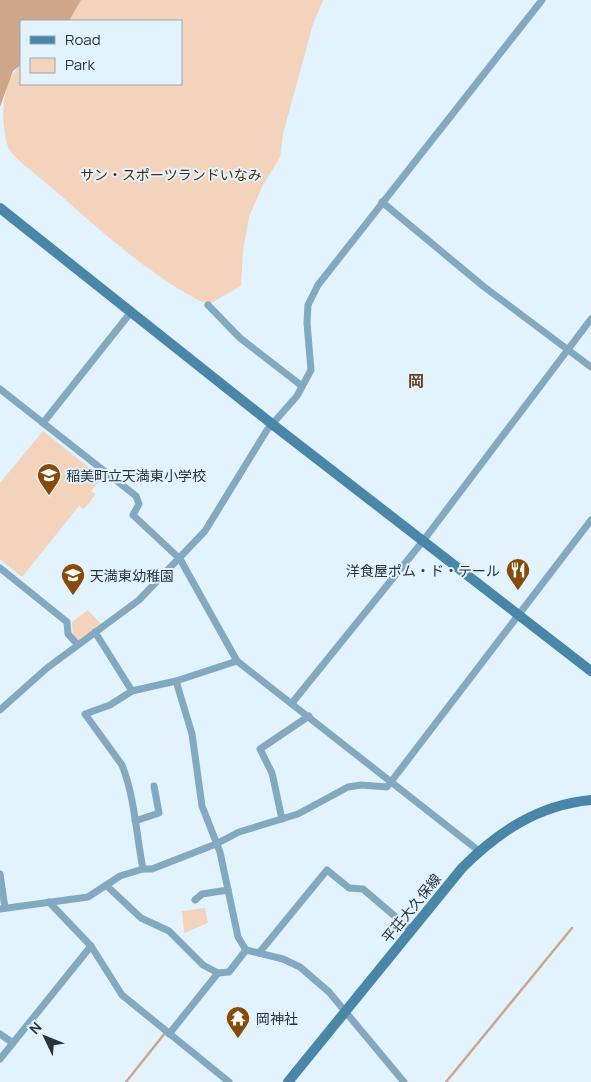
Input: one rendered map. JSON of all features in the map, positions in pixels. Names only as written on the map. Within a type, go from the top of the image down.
[{"type":"street","points":[[0,710],[77,644],[139,600],[206,531],[246,463],[272,424],[297,396],[311,370],[307,323],[308,305],[318,285],[542,0]]},
{"type":"street","points":[[382,202],[483,286],[591,367]]},
{"type":"street","points":[[0,208],[272,424],[591,671]]},
{"type":"street","points":[[208,305],[240,338],[302,386]]},
{"type":"street","points":[[43,423],[131,312]]},
{"type":"street","points":[[292,703],[423,541],[569,351],[591,319]]},
{"type":"street","points":[[0,389],[136,496],[139,504],[134,516],[180,559],[237,661],[391,780],[479,851]]},
{"type":"street","points":[[0,874],[2,908],[88,897],[120,876],[143,869],[152,870],[216,844],[240,832],[298,814],[348,787],[361,785],[387,787],[591,520]]},
{"type":"street","points":[[0,568],[67,622],[68,634],[77,644]]},
{"type":"street","points":[[95,632],[132,691]]},
{"type":"street","points":[[143,869],[132,800],[122,765],[85,714],[110,705],[132,691],[176,680],[237,661]]},
{"type":"street","points":[[176,680],[192,734],[202,806],[216,844],[238,937],[246,950],[284,959],[300,967],[329,992],[404,1082]]},
{"type":"street","points":[[282,819],[272,773],[260,749],[309,716]]},
{"type":"street","points":[[135,821],[159,813],[154,786]]},
{"type":"street","name":"平荘大久保線","points":[[288,1082],[411,930],[479,851],[514,824],[546,810],[591,800]]},
{"type":"street","points":[[259,953],[327,870],[349,888],[363,889],[411,930]]},
{"type":"street","points":[[107,886],[141,918],[169,931],[203,966],[218,973],[229,972],[246,950]]},
{"type":"street","points":[[195,900],[202,894],[228,890]]},
{"type":"street","points":[[49,902],[91,946],[122,995],[229,1082]]},
{"type":"street","points":[[0,1059],[91,946]]},
{"type":"street","points":[[169,1034],[218,973]]},
{"type":"street","points":[[0,1034],[13,1043]]},
{"type":"green space","name":"サン・スポーツランドいなみ","points":[[81,0],[323,0],[313,24],[283,134],[280,157],[262,187],[249,217],[243,251],[241,286],[208,305],[164,279],[123,249],[21,162],[9,149],[4,128],[4,104],[9,82],[20,66],[20,85],[182,85],[182,20],[70,20]]},
{"type":"green space","name":"稲美町立天満東小学校","points":[[43,431],[102,478],[91,491],[96,494],[84,509],[79,506],[22,577],[0,559],[0,483]]},
{"type":"green space","points":[[88,610],[101,624],[79,641],[73,636],[72,622]]},
{"type":"green space","points":[[205,908],[208,923],[184,933],[182,911]]},
{"type":"shaded area","points":[[0,0],[81,0],[70,20],[20,20],[20,66],[13,71],[0,107]]},
{"type":"waterway","points":[[446,1082],[572,928]]},
{"type":"waterway","points":[[126,1082],[165,1033]]},
{"type":"place","name":"稲美町立天満東小学校","points":[[49,496]]},
{"type":"place","name":"洋食屋ポム・ド・テール","points":[[518,591]]},
{"type":"place","name":"天満東幼稚園","points":[[73,596]]},
{"type":"place","name":"岡神社","points":[[238,1039]]},
{"type":"district","name":"岡","points":[[416,381]]}]
